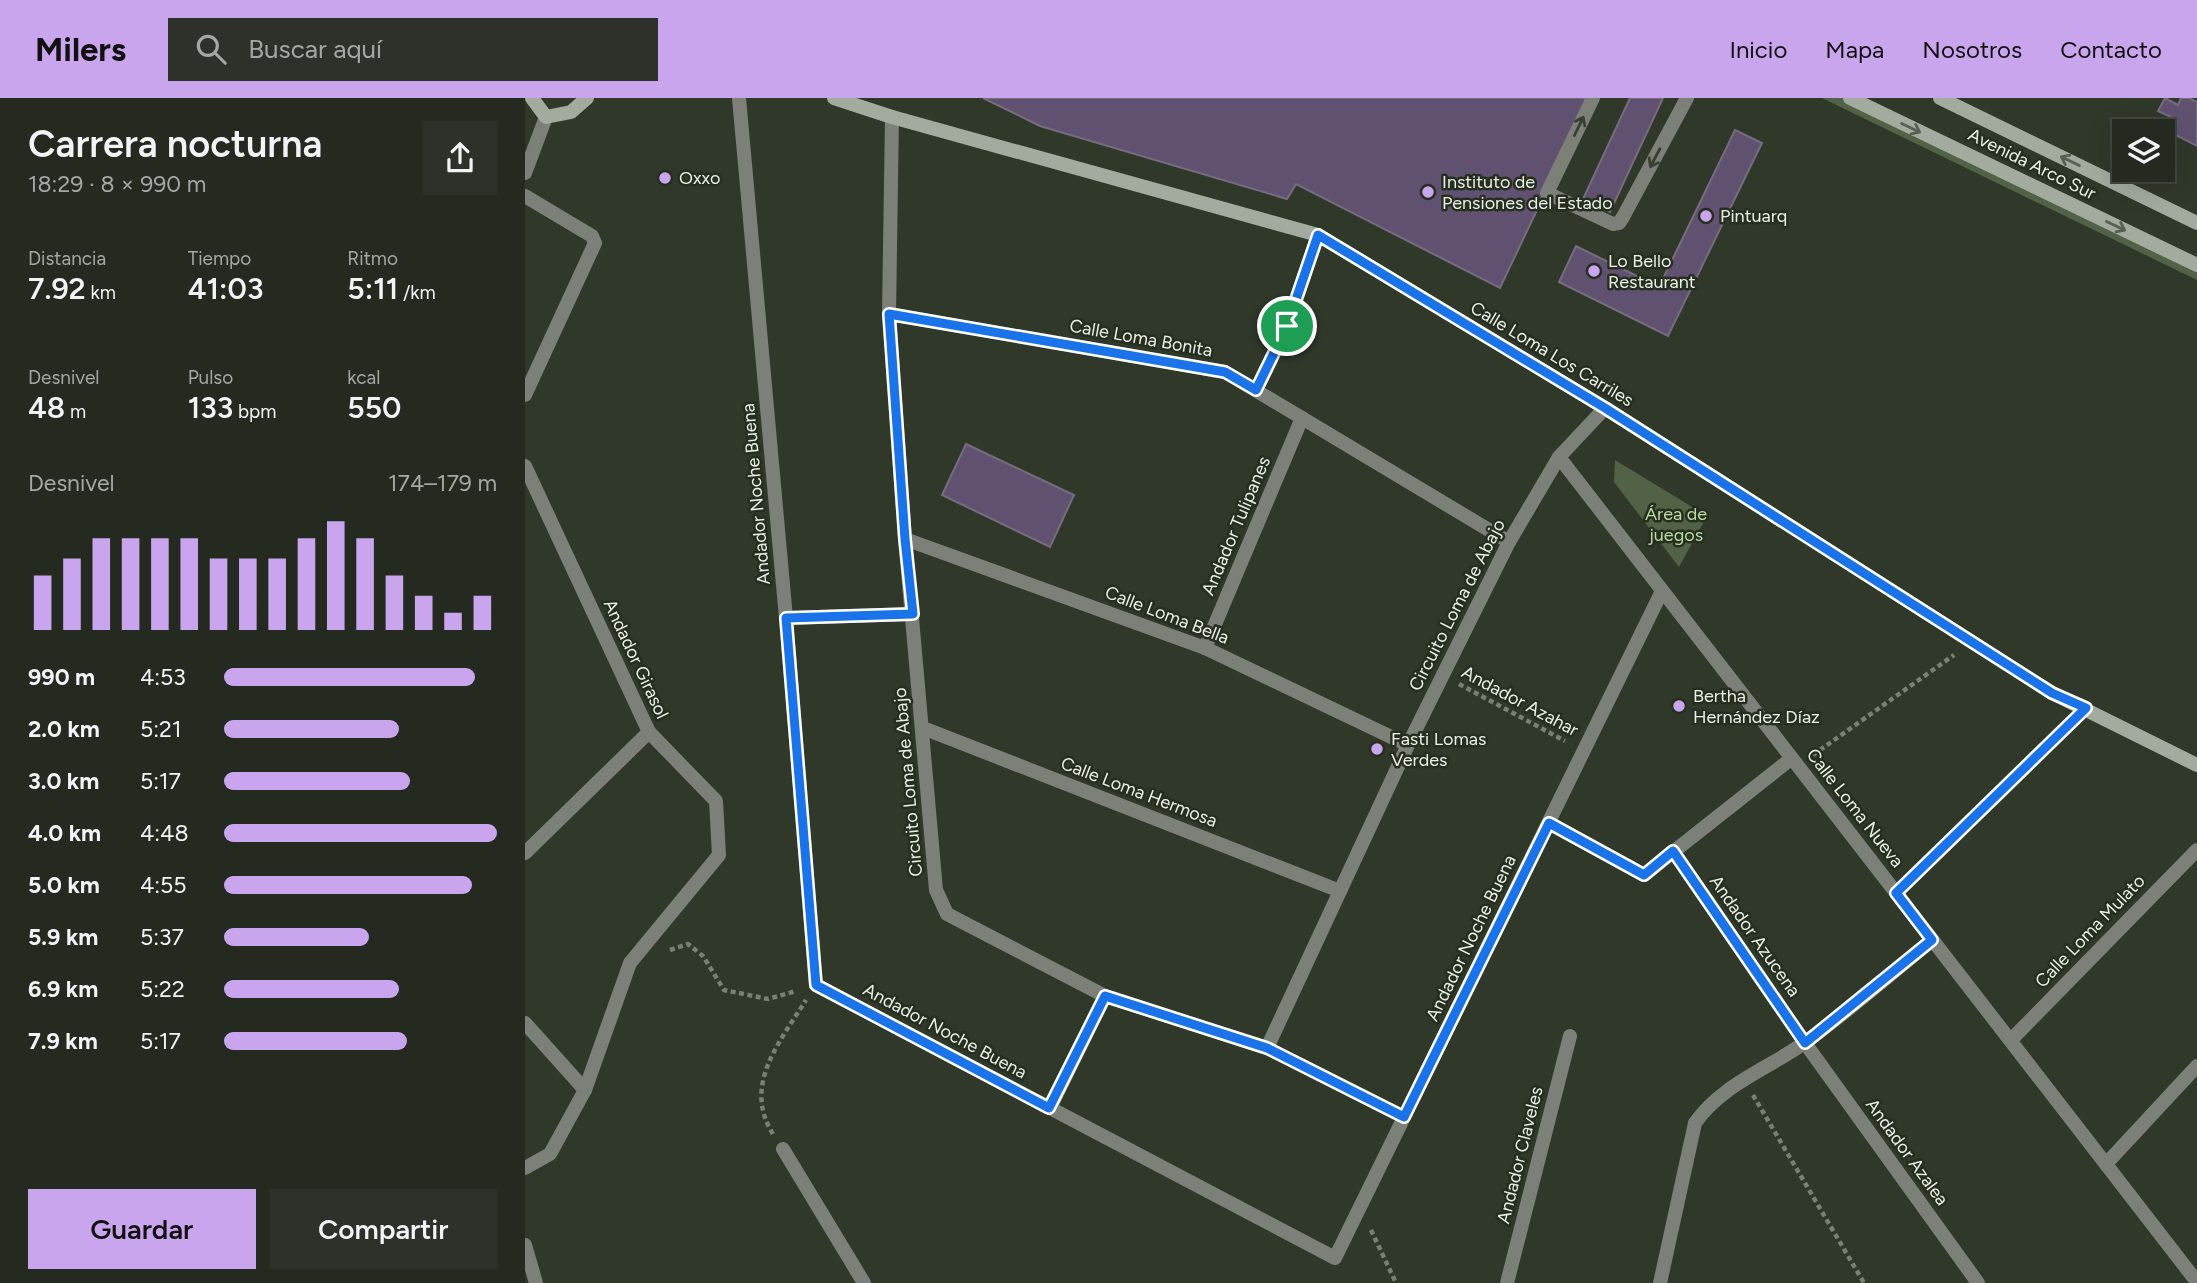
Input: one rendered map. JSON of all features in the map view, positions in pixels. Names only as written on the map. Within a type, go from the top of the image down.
[{"type":"street","points":[[532,98],[546,117]]},
{"type":"street","points":[[546,117],[571,112],[587,98]]},
{"type":"street","name":"Andador Noche Buena","points":[[739,98],[816,985],[1335,1258],[1663,591]]},
{"type":"street","name":"Calle Loma Los Carriles","points":[[834,98],[892,117],[1318,235],[1605,408],[2052,693],[2197,765]]},
{"type":"street","points":[[1593,98],[1547,194],[1613,224],[1619,223],[1623,217],[1687,98]]},
{"type":"street","name":"Avenida Arco Sur","points":[[1850,98],[2197,265]]},
{"type":"street","name":"Avenida Arco Sur","points":[[1940,98],[2197,223]]},
{"type":"street","points":[[525,173],[546,117]]},
{"type":"street","name":"Circuito Loma de Abajo","points":[[892,117],[889,314],[905,539],[936,890],[947,914],[1105,996],[1267,1048],[1408,745],[1509,542],[1559,457],[1605,408]]},
{"type":"street","points":[[525,196],[592,236],[595,243],[525,395]]},
{"type":"street","points":[[1256,390],[1287,326],[1318,235]]},
{"type":"street","name":"Calle Loma Bonita","points":[[889,314],[1225,372],[1509,542]]},
{"type":"street","name":"Andador Tulipanes","points":[[1205,648],[1302,418]]},
{"type":"street","name":"Calle Loma Nueva","points":[[1559,457],[2197,1282]]},
{"type":"street","name":"Andador Girasol","points":[[525,466],[649,732],[716,801],[719,855],[630,963],[585,1090]]},
{"type":"street","name":"Calle Loma Bella","points":[[905,539],[1205,648],[1408,745]]},
{"type":"street","points":[[786,618],[913,614]]},
{"type":"street","name":"Calle Loma Hermosa","points":[[923,728],[1340,891]]},
{"type":"street","points":[[525,853],[649,732]]},
{"type":"street","points":[[1549,823],[1644,875],[1795,761]]},
{"type":"street","name":"Calle Loma Mulato","points":[[2011,1040],[2197,849]]},
{"type":"street","points":[[1660,1283],[1695,1123],[1704,1111],[1744,1079],[1805,1043],[1932,940]]},
{"type":"street","points":[[1049,1108],[1105,996]]},
{"type":"street","points":[[525,1023],[585,1090],[551,1154],[525,1168]]},
{"type":"street","name":"Andador Claveles","points":[[1507,1283],[1570,1036]]},
{"type":"street","name":"Andador Azalea","points":[[1805,1043],[1978,1283]]},
{"type":"street","points":[[2106,1164],[2197,1066]]},
{"type":"street","points":[[783,1149],[864,1283]]},
{"type":"street","points":[[525,1245],[536,1283]]},
{"type":"path","points":[[1795,761],[1972,642]]},
{"type":"path","name":"Andador Azahar","points":[[1443,675],[1584,752]]},
{"type":"path","points":[[1896,893],[2086,708]]},
{"type":"path","name":"Andador Azucena","points":[[1673,851],[1805,1043]]},
{"type":"path","points":[[664,953],[688,944],[703,956],[724,989],[740,994],[768,999],[816,985]]},
{"type":"path","points":[[783,1149],[763,1118],[760,1094],[767,1063],[816,985]]},
{"type":"path","points":[[1267,1048],[1404,1117]]},
{"type":"path","points":[[1744,1079],[1864,1283]]},
{"type":"path","points":[[1360,1208],[1396,1283]]},
{"type":"green space","points":[[1822,98],[1865,98],[2197,257],[2197,280]]},
{"type":"green space","name":"Área de juegos","points":[[1615,460],[1707,516],[1679,567],[1614,482]]},
{"type":"building","name":"Instituto de Pensiones del Estado","points":[[983,98],[1590,98],[1500,288],[1296,184],[1287,199],[1040,126]]},
{"type":"building","points":[[1630,98],[1663,98],[1610,212],[1583,199]]},
{"type":"building","points":[[2165,98],[2178,105],[2181,98],[2197,102],[2197,146],[2175,135],[2175,119],[2170,119],[2171,117],[2158,111]]},
{"type":"building","points":[[1735,130],[1762,143],[1668,336],[1559,282],[1576,246],[1659,287]]},
{"type":"building","points":[[966,444],[1074,495],[1050,547],[942,495]]},
{"type":"place","name":"Oxxo","points":[[665,178]]},
{"type":"place","name":"Instituto de Pensiones del Estado","points":[[1428,192]]},
{"type":"place","name":"Pintuarq","points":[[1706,216]]},
{"type":"place","name":"Lo Bello Restaurant","points":[[1594,271]]},
{"type":"place","name":"Bertha Hernández Díaz","points":[[1679,706]]},
{"type":"place","name":"Fasti Lomas Verdes","points":[[1377,749]]},
{"type":"route","points":[[1318,235],[1605,408],[2052,693],[2086,708],[1896,893],[1932,940],[1805,1043],[1673,851],[1644,875],[1549,823],[1404,1117],[1267,1048],[1105,996],[1049,1108],[816,985],[786,618],[913,614],[889,314],[1225,372],[1256,390],[1287,326],[1318,235]]}]
